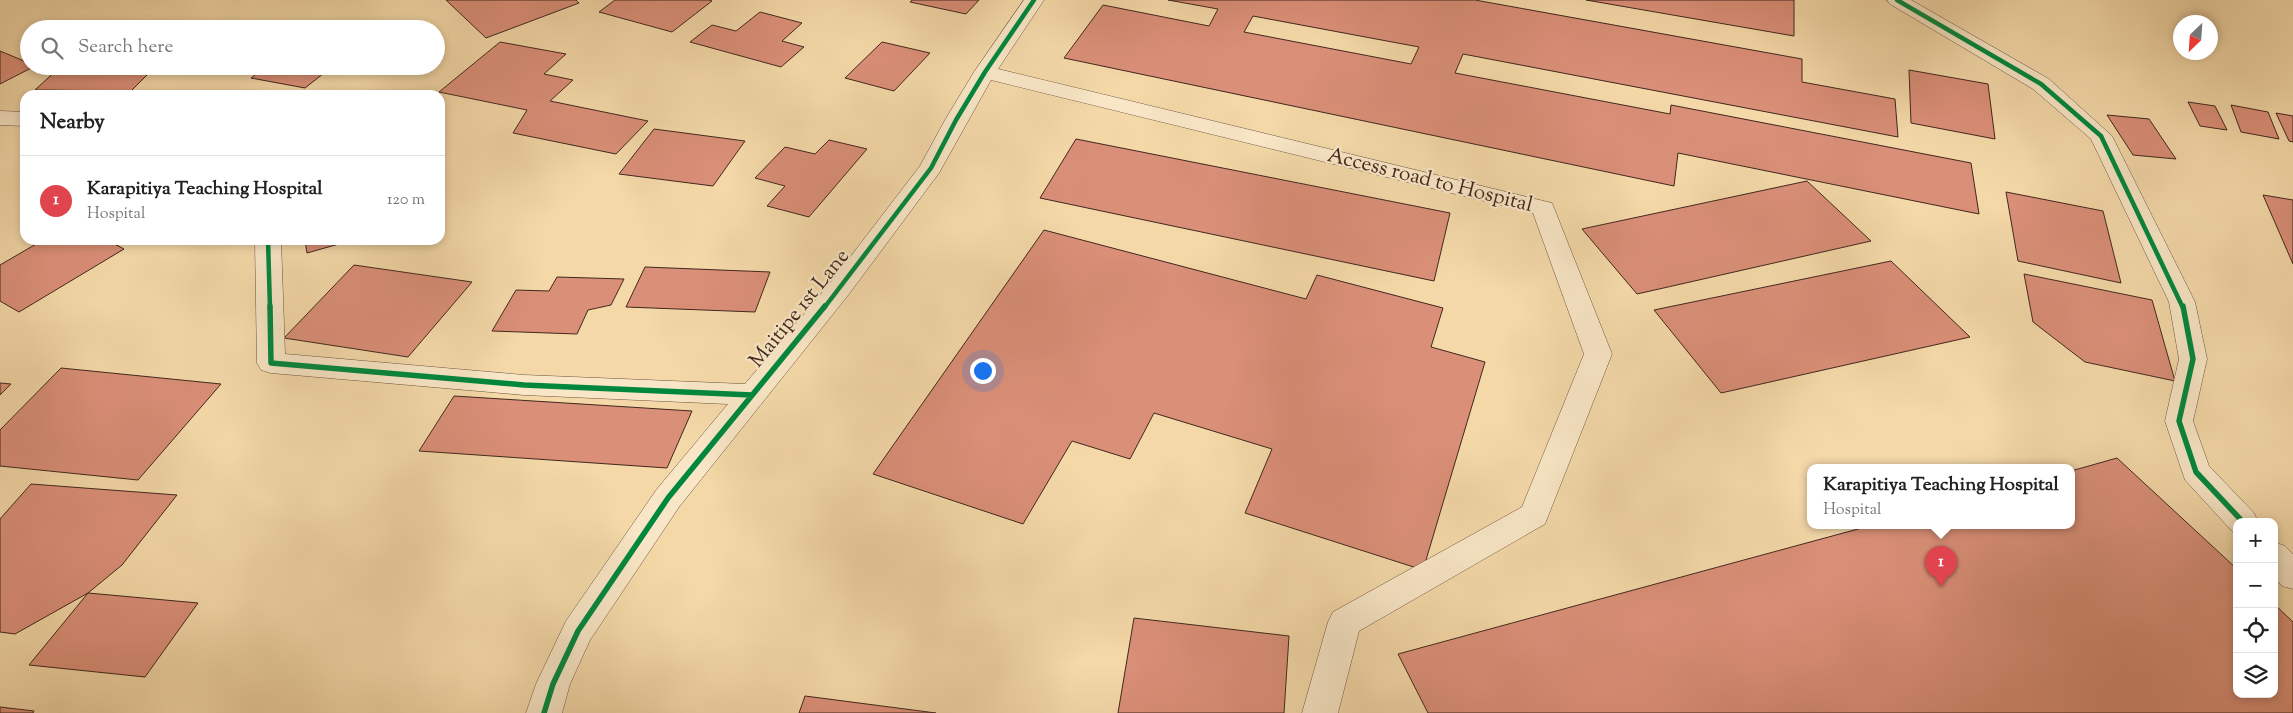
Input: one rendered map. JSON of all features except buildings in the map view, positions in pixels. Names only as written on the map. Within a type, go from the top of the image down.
[{"type":"street","name":"Maitipe 1st Lane","points":[[544,713],[553,684],[578,631],[668,498],[840,288],[931,168],[956,120],[1034,0]]},
{"type":"street","points":[[1898,0],[2041,84],[2101,136],[2182,302],[2193,358],[2179,420],[2196,472],[2239,518]]},
{"type":"street","name":"Access road to Hospital","points":[[986,72],[1543,208],[1598,354],[1534,515],[1345,622],[1320,713]]},
{"type":"street","points":[[0,118],[20,119]]},
{"type":"street","points":[[268,245],[271,364],[524,385],[752,395]]},
{"type":"street","points":[[2278,559],[2293,576]]},
{"type":"cycle path","points":[[544,713],[553,684],[578,631],[668,498],[840,288],[931,168],[956,120],[985,72],[1034,0]]},
{"type":"cycle path","points":[[1897,0],[2041,84],[2101,136],[2182,302],[2193,359],[2179,421],[2196,472],[2239,518]]},
{"type":"cycle path","points":[[268,245],[271,363],[524,385],[752,395]]},
{"type":"place","name":"Karapitiya Teaching Hospital","points":[[1941,587]]}]
